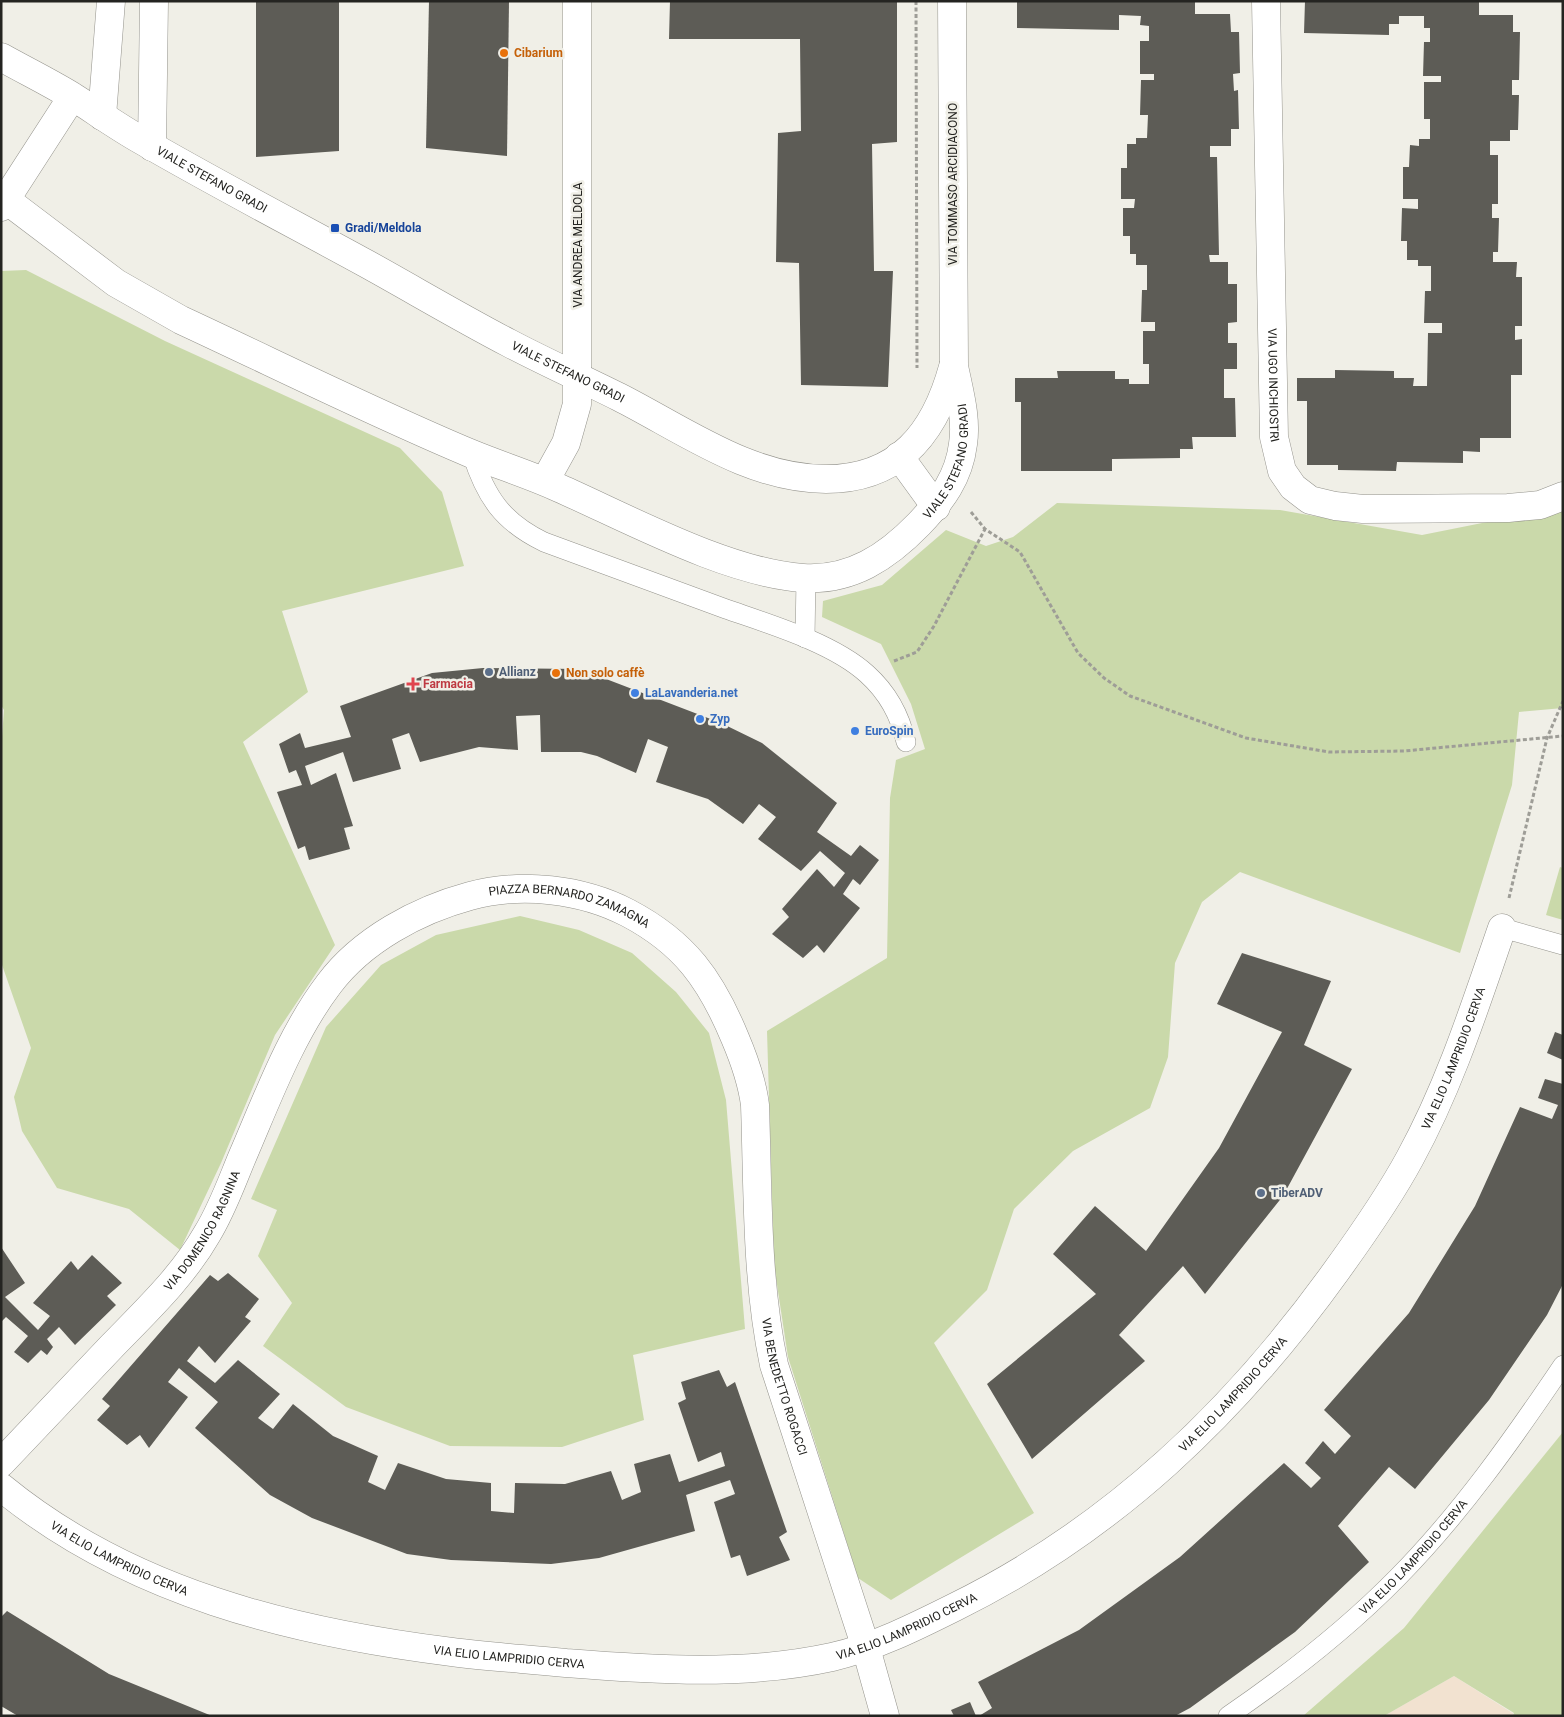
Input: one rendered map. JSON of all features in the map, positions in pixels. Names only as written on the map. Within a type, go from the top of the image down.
[{"type":"street","points":[[102,116],[111,1]]},
{"type":"street","points":[[152,147],[154,1]]},
{"type":"street","name":"VIA ANDREA MELDOLA","points":[[545,481],[558,460],[570,433],[577,404],[577,1]]},
{"type":"street","name":"VIA TOMMASO ARCIDIACONO","points":[[952,1],[954,366]]},
{"type":"street","name":"VIA UGO INCHIOSTRI","points":[[1266,1],[1274,437],[1282,472],[1293,487],[1310,500],[1348,508],[1515,507],[1540,505],[1563,496]]},
{"type":"street","name":"VIALE STEFANO GRADI","points":[[1,57],[72,97],[152,147],[508,343],[724,453],[748,463],[793,475],[827,479],[858,475],[887,464],[922,436],[933,422],[947,390],[954,366]]},
{"type":"street","points":[[3,201],[72,97]]},
{"type":"street","name":"VIALE STEFANO GRADI","points":[[3,201],[145,302],[472,454],[545,481],[714,555],[771,574],[806,578],[852,572],[874,562],[900,543],[943,496],[959,467],[964,434],[954,366]]},
{"type":"street","points":[[899,456],[943,496]]},
{"type":"street","name":"PIAZZA BERNARDO ZAMAGNA","points":[[350,962],[365,948],[397,927],[448,902],[475,894],[528,888],[585,897],[621,909],[648,924],[676,946],[712,987],[739,1048]]},
{"type":"street","name":"VIA ELIO LAMPRIDIO CERVA","points":[[1,1487],[40,1518],[74,1539],[143,1575],[243,1611],[311,1629],[473,1655],[664,1670],[776,1665],[813,1660],[866,1648],[922,1624],[992,1588],[1083,1533],[1160,1470],[1253,1377],[1289,1334],[1340,1265],[1409,1159],[1448,1078],[1502,928]]},
{"type":"street","name":"VIA DOMENICO RAGNINA","points":[[1,1463],[152,1305],[194,1254],[218,1214],[289,1052],[329,984],[350,962]]},
{"type":"street","name":"VIA BENEDETTO ROGACCI","points":[[739,1048],[751,1083],[754,1105],[761,1274],[774,1365],[866,1648],[885,1716]]},
{"type":"lane","points":[[472,454],[486,492],[504,516],[526,533],[544,542],[805,638],[866,673],[882,690],[895,709],[906,742]]},
{"type":"lane","points":[[805,638],[806,578]]},
{"type":"lane","points":[[1502,928],[1563,945]]},
{"type":"lane","name":"VIA ELIO LAMPRIDIO CERVA","points":[[1228,1716],[1293,1669],[1397,1578],[1473,1491],[1520,1428],[1563,1365]]},
{"type":"path","points":[[943,496],[985,529],[1020,552],[1078,653],[1104,678],[1130,696],[1246,738],[1329,752],[1404,751],[1563,736]]},
{"type":"path","points":[[866,673],[917,652],[934,626],[985,529]]},
{"type":"path","points":[[1502,928],[1547,738],[1563,701]]},
{"type":"shaded area","points":[[1454,1676],[1514,1714],[1513,1716],[1384,1716]]},
{"type":"green space","points":[[26,270],[165,341],[400,448],[442,492],[464,566],[282,611],[308,692],[243,742],[335,945],[275,1035],[221,1163],[180,1250],[129,1209],[57,1188],[22,1131],[14,1097],[31,1048],[1,962],[1,750],[4,710],[1,705],[1,271]]},
{"type":"green space","points":[[1057,503],[1280,510],[1422,535],[1563,507],[1563,708],[1519,712],[1512,785],[1460,953],[1240,872],[1202,902],[1175,963],[1168,1057],[1150,1108],[1073,1151],[1014,1209],[987,1290],[934,1343],[1034,1513],[891,1600],[858,1578],[788,1357],[774,1265],[767,1031],[887,958],[890,798],[896,760],[925,749],[911,704],[881,644],[822,617],[823,601],[882,585],[946,530],[986,546],[1013,537]]},
{"type":"green space","points":[[1560,867],[1563,868],[1563,920],[1546,915]]},
{"type":"green space","points":[[520,916],[579,930],[632,953],[676,992],[709,1033],[726,1100],[745,1329],[633,1355],[644,1420],[562,1447],[450,1446],[346,1407],[263,1346],[292,1303],[258,1256],[277,1210],[251,1199],[326,1027],[381,965],[436,935]]},
{"type":"green space","points":[[1563,1432],[1563,1716],[1513,1716],[1514,1713],[1454,1676],[1384,1716],[1303,1716],[1404,1628]]},
{"type":"building","points":[[256,1],[339,1],[339,151],[256,157]]},
{"type":"building","points":[[429,1],[509,1],[507,156],[426,148]]},
{"type":"building","points":[[670,1],[897,1],[897,142],[872,144],[874,271],[893,271],[888,387],[801,385],[799,263],[776,262],[778,133],[801,131],[800,39],[669,39]]},
{"type":"building","points":[[1017,1],[1195,1],[1195,14],[1230,14],[1231,32],[1239,32],[1240,73],[1233,74],[1234,91],[1238,90],[1239,129],[1231,129],[1231,146],[1210,146],[1210,157],[1217,157],[1219,255],[1209,255],[1210,262],[1228,262],[1228,284],[1237,284],[1237,322],[1228,323],[1228,343],[1237,343],[1237,369],[1224,369],[1224,398],[1235,398],[1236,437],[1192,437],[1193,449],[1180,449],[1180,458],[1112,459],[1112,471],[1021,471],[1021,402],[1015,402],[1015,378],[1058,378],[1057,371],[1115,371],[1115,379],[1129,379],[1129,384],[1149,384],[1149,364],[1143,364],[1143,331],[1155,331],[1155,322],[1141,322],[1142,290],[1147,290],[1147,265],[1136,265],[1136,254],[1130,254],[1130,236],[1123,236],[1123,208],[1134,208],[1135,199],[1121,199],[1121,168],[1127,168],[1127,144],[1136,144],[1136,138],[1147,138],[1148,115],[1140,115],[1141,80],[1154,80],[1154,74],[1140,74],[1140,41],[1149,41],[1149,26],[1140,25],[1141,16],[1119,15],[1119,30],[1017,28]]},
{"type":"building","points":[[1305,1],[1479,1],[1479,15],[1513,15],[1513,32],[1520,32],[1519,80],[1512,80],[1512,95],[1519,95],[1518,130],[1510,130],[1510,141],[1490,141],[1490,155],[1498,155],[1498,204],[1492,204],[1492,218],[1499,218],[1498,252],[1493,252],[1493,262],[1517,262],[1516,277],[1522,277],[1522,326],[1515,326],[1515,340],[1522,339],[1522,375],[1511,375],[1511,438],[1480,438],[1480,452],[1463,451],[1463,463],[1397,462],[1396,471],[1338,470],[1338,465],[1307,465],[1307,401],[1297,401],[1297,378],[1335,378],[1335,370],[1394,371],[1394,378],[1414,378],[1413,386],[1427,386],[1428,333],[1442,333],[1442,323],[1424,323],[1425,291],[1431,291],[1431,266],[1418,266],[1418,260],[1407,260],[1407,241],[1401,241],[1402,208],[1418,209],[1418,199],[1403,199],[1403,167],[1409,167],[1410,145],[1419,146],[1419,139],[1430,139],[1430,119],[1424,119],[1424,82],[1441,82],[1441,76],[1423,76],[1424,42],[1430,42],[1430,28],[1424,28],[1424,16],[1399,16],[1399,24],[1389,24],[1389,35],[1304,33]]},
{"type":"building","points":[[483,668],[580,669],[721,723],[762,743],[837,803],[817,832],[851,856],[860,845],[879,860],[860,885],[853,879],[843,894],[860,908],[824,953],[817,945],[803,958],[772,934],[789,917],[782,909],[817,869],[834,887],[845,873],[820,851],[801,871],[758,839],[776,817],[759,804],[743,824],[708,799],[656,782],[668,747],[648,739],[636,773],[597,756],[581,752],[541,752],[540,715],[516,716],[518,750],[479,747],[420,762],[409,733],[392,739],[401,769],[353,782],[343,752],[305,766],[311,785],[336,773],[353,826],[344,828],[350,849],[309,860],[305,846],[298,849],[277,792],[302,785],[296,770],[289,773],[279,744],[300,733],[305,748],[351,737],[340,706],[432,673]]},
{"type":"building","points":[[1242,953],[1331,981],[1304,1045],[1352,1069],[1283,1196],[1205,1294],[1183,1266],[1119,1335],[1145,1361],[1032,1459],[987,1384],[1096,1294],[1053,1254],[1095,1206],[1146,1251],[1219,1148],[1282,1032],[1217,1004]]},
{"type":"building","points":[[1555,1032],[1563,1035],[1563,1060],[1547,1053]]},
{"type":"building","points":[[1545,1079],[1563,1084],[1563,1284],[1547,1315],[1489,1400],[1415,1489],[1389,1467],[1338,1526],[1369,1562],[1295,1632],[1190,1708],[1175,1716],[979,1716],[992,1708],[978,1682],[1079,1630],[1180,1557],[1284,1463],[1311,1488],[1321,1478],[1305,1463],[1323,1441],[1335,1454],[1351,1436],[1324,1410],[1409,1313],[1475,1206],[1520,1107],[1552,1119],[1558,1105],[1538,1098]]},
{"type":"building","points":[[1,1247],[25,1283],[5,1297],[38,1330],[50,1316],[33,1303],[71,1261],[78,1270],[92,1255],[122,1283],[107,1296],[116,1305],[75,1345],[59,1327],[47,1339],[53,1347],[47,1355],[41,1350],[28,1363],[14,1352],[28,1336],[6,1317],[1,1322]]},
{"type":"building","points":[[228,1273],[259,1299],[245,1317],[251,1321],[215,1363],[199,1346],[187,1361],[215,1383],[238,1360],[280,1394],[258,1418],[273,1429],[293,1404],[333,1436],[378,1456],[368,1482],[385,1490],[398,1463],[446,1479],[491,1483],[491,1511],[514,1513],[515,1483],[565,1484],[611,1471],[622,1500],[641,1492],[634,1464],[670,1454],[679,1482],[725,1466],[721,1452],[698,1462],[678,1403],[686,1399],[681,1382],[719,1370],[727,1387],[735,1382],[787,1532],[779,1537],[790,1560],[747,1576],[740,1555],[731,1558],[714,1502],[735,1494],[730,1480],[686,1495],[695,1531],[599,1558],[551,1564],[451,1560],[407,1554],[312,1518],[270,1495],[195,1428],[218,1402],[179,1368],[168,1382],[188,1397],[149,1448],[140,1435],[127,1445],[97,1420],[110,1406],[102,1399],[210,1275],[218,1281]]},
{"type":"building","points":[[7,1611],[109,1674],[212,1716],[18,1716],[1,1706],[1,1617]]},
{"type":"building","points":[[970,1702],[976,1716],[954,1716],[951,1710]]},
{"type":"place","name":"Cibarium","points":[[504,53]]},
{"type":"place","name":"Gradi/Meldola","points":[[335,228]]},
{"type":"place","name":"Allianz","points":[[489,672]]},
{"type":"place","name":"Non solo caffè","points":[[556,673]]},
{"type":"place","name":"Farmacia","points":[[413,684]]},
{"type":"place","name":"LaLavanderia.net","points":[[635,693]]},
{"type":"place","name":"Zyp","points":[[700,719]]},
{"type":"place","name":"EuroSpin","points":[[855,731]]},
{"type":"place","name":"TiberADV","points":[[1261,1193]]}]
